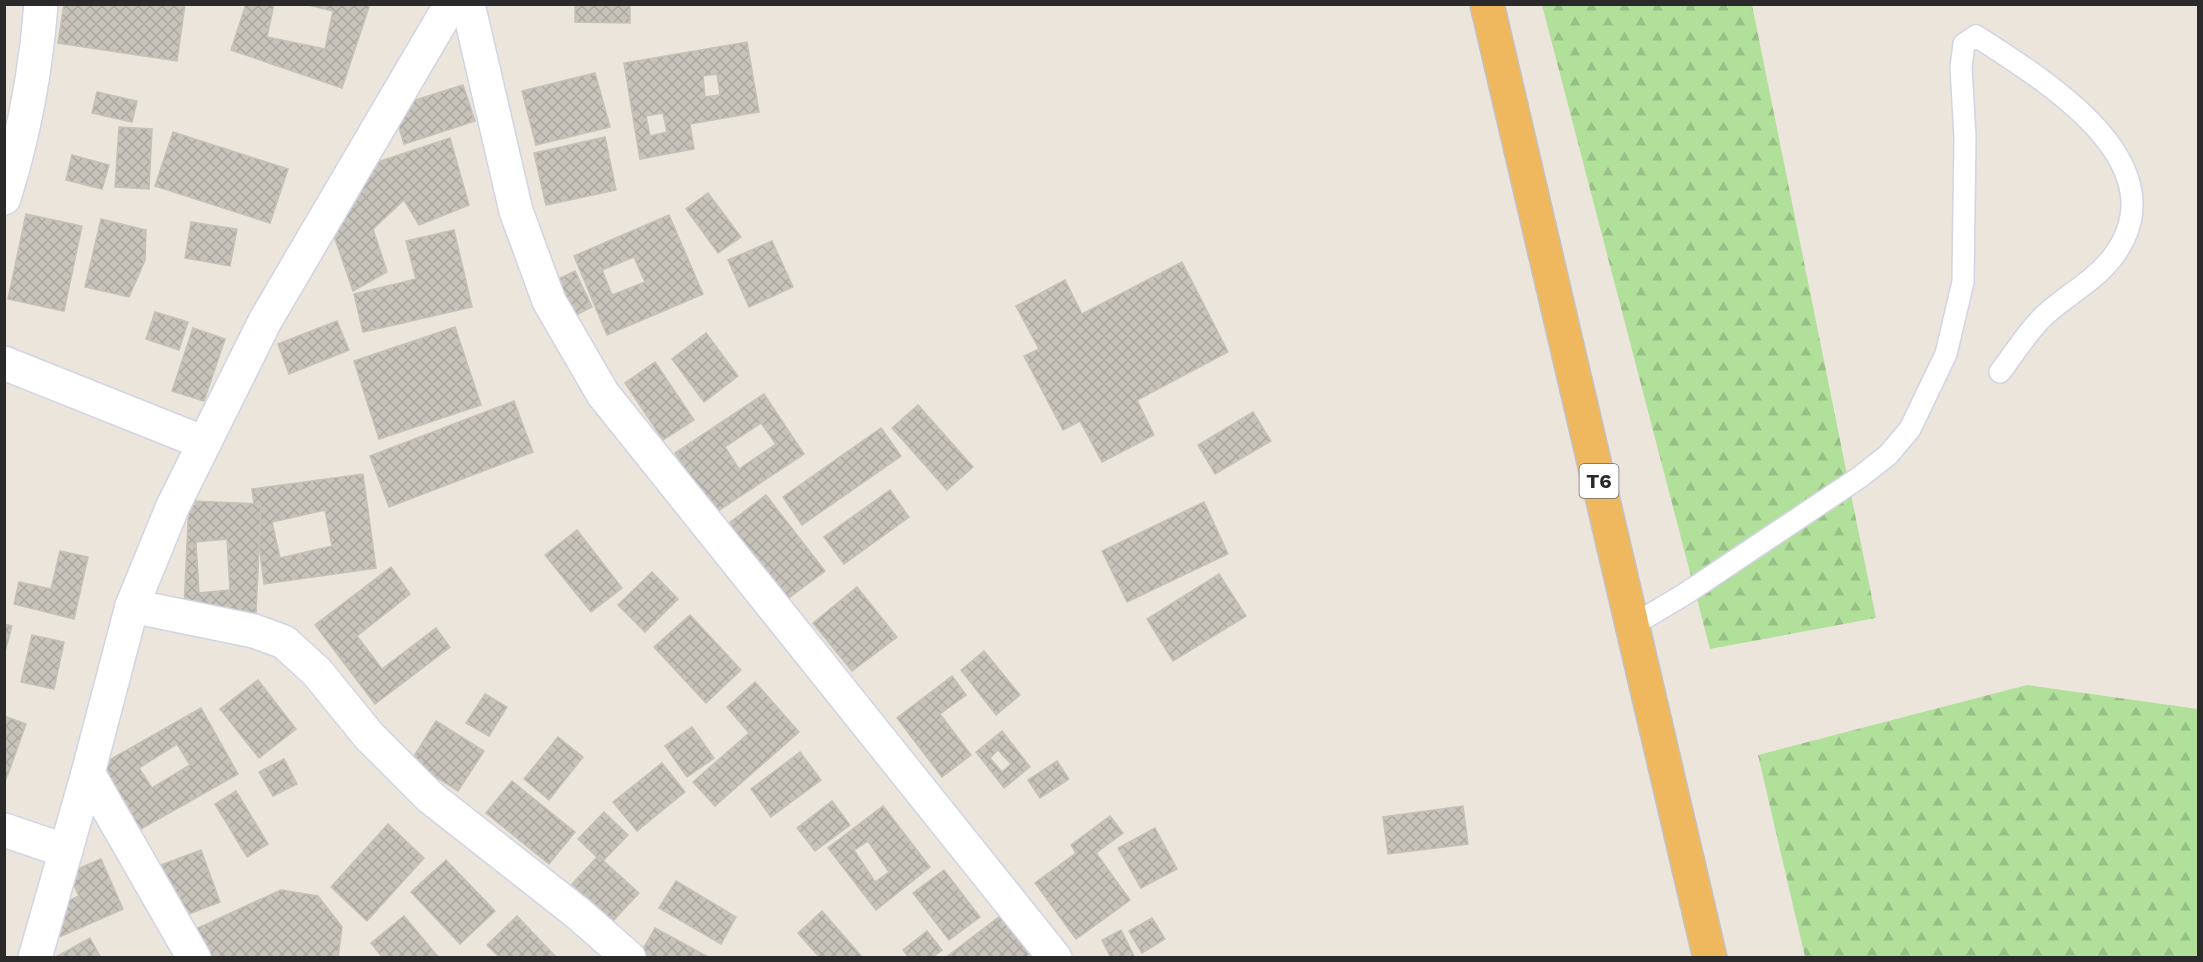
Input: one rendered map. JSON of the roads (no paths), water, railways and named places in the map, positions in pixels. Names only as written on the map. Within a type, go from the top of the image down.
[{"type":"highway","name":"T6","points":[[1487,4],[1710,957]]},
{"type":"street","points":[[4,198],[27,111],[38,44],[41,4]]},
{"type":"street","points":[[35,957],[88,774],[132,606],[202,442],[265,321],[452,4]]},
{"type":"street","points":[[468,4],[516,212],[549,301],[603,394],[1055,957]]},
{"type":"street","points":[[4,363],[202,442]]},
{"type":"street","points":[[132,606],[254,631],[284,642],[316,672],[369,736],[430,797],[579,914],[629,957]]},
{"type":"street","points":[[88,774],[194,957]]},
{"type":"street","points":[[4,830],[66,851]]},
{"type":"lane","points":[[1633,625],[1685,594],[1860,477],[1888,455],[1910,429],[1946,354],[1963,282],[1965,137],[1961,67],[1964,44],[1976,36],[2053,90],[2096,127],[2117,154],[2130,181],[2133,210],[2126,237],[2111,259],[2082,289],[2045,315],[2000,372]]}]
